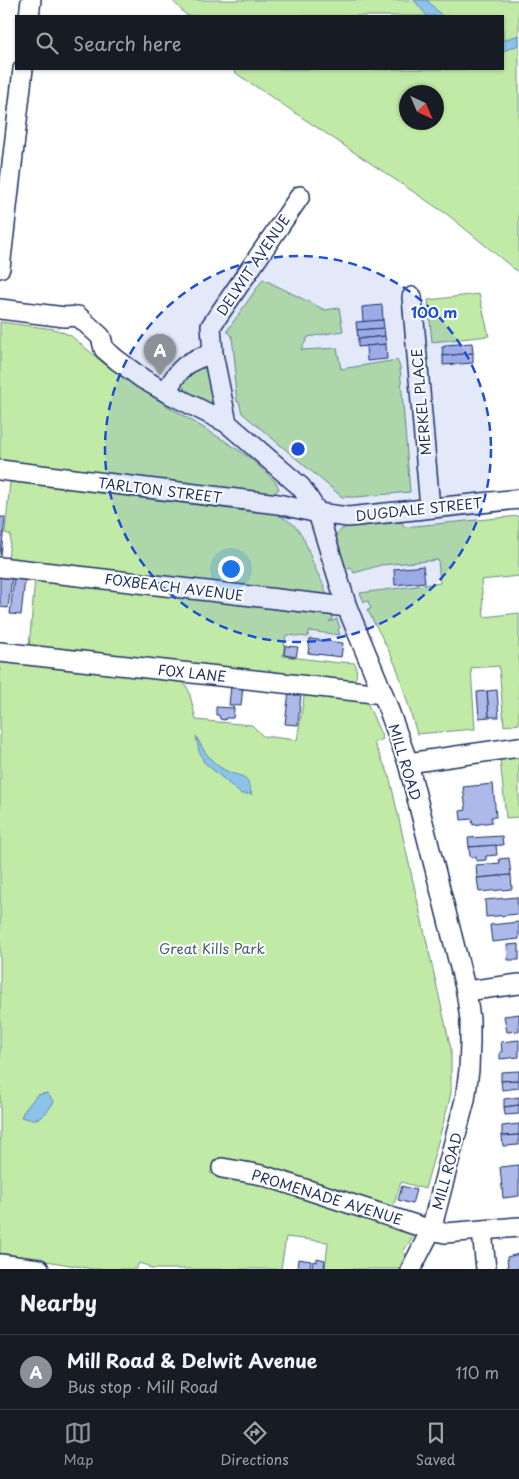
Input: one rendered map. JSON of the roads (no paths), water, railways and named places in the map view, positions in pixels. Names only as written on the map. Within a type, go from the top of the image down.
[{"type":"street","points":[[29,15],[31,0]]},
{"type":"street","points":[[0,268],[23,70]]},
{"type":"street","name":"DELWIT AVENUE","points":[[228,423],[214,354],[211,326],[300,196]]},
{"type":"street","name":"MERKEL PLACE","points":[[412,297],[430,508]]},
{"type":"street","points":[[0,309],[65,317],[78,316],[101,338],[104,349]]},
{"type":"street","points":[[65,317],[70,325],[84,338],[93,345],[104,349]]},
{"type":"street","name":"MILL ROAD","points":[[104,349],[143,379],[228,423],[300,487],[318,513],[347,607],[383,694],[408,763],[466,991],[470,1019],[469,1070],[465,1100],[431,1230],[411,1269]]},
{"type":"street","points":[[166,392],[175,376],[187,363],[200,356],[214,354]]},
{"type":"street","name":"TARLTON STREET","points":[[0,470],[278,504],[318,513]]},
{"type":"street","name":"DUGDALE STREET","points":[[318,513],[348,517],[519,499]]},
{"type":"street","name":"FOXBEACH AVENUE","points":[[0,567],[347,607]]},
{"type":"street","name":"FOX LANE","points":[[0,652],[383,694]]},
{"type":"street","points":[[408,763],[519,747]]},
{"type":"street","points":[[466,991],[519,984]]},
{"type":"street","name":"PROMENADE AVENUE","points":[[222,1168],[262,1175],[445,1233],[519,1227]]},
{"type":"street","points":[[482,1231],[486,1269]]},
{"type":"street","points":[[0,1264],[39,1269]]},
{"type":"water","points":[[414,0],[427,0],[441,15],[426,15]]},
{"type":"water","points":[[519,35],[519,45],[504,51],[504,40]]},
{"type":"water","points":[[196,736],[206,753],[219,767],[246,779],[252,794],[241,794],[204,762],[199,751]]},
{"type":"water","points":[[47,1093],[54,1102],[41,1117],[27,1119],[21,1117],[37,1095]]},
{"type":"place","name":"Mill Road & Delwit Avenue","points":[[160,375]]},
{"type":"park label","name":"Great Kills Park","points":[[212,948]]}]
